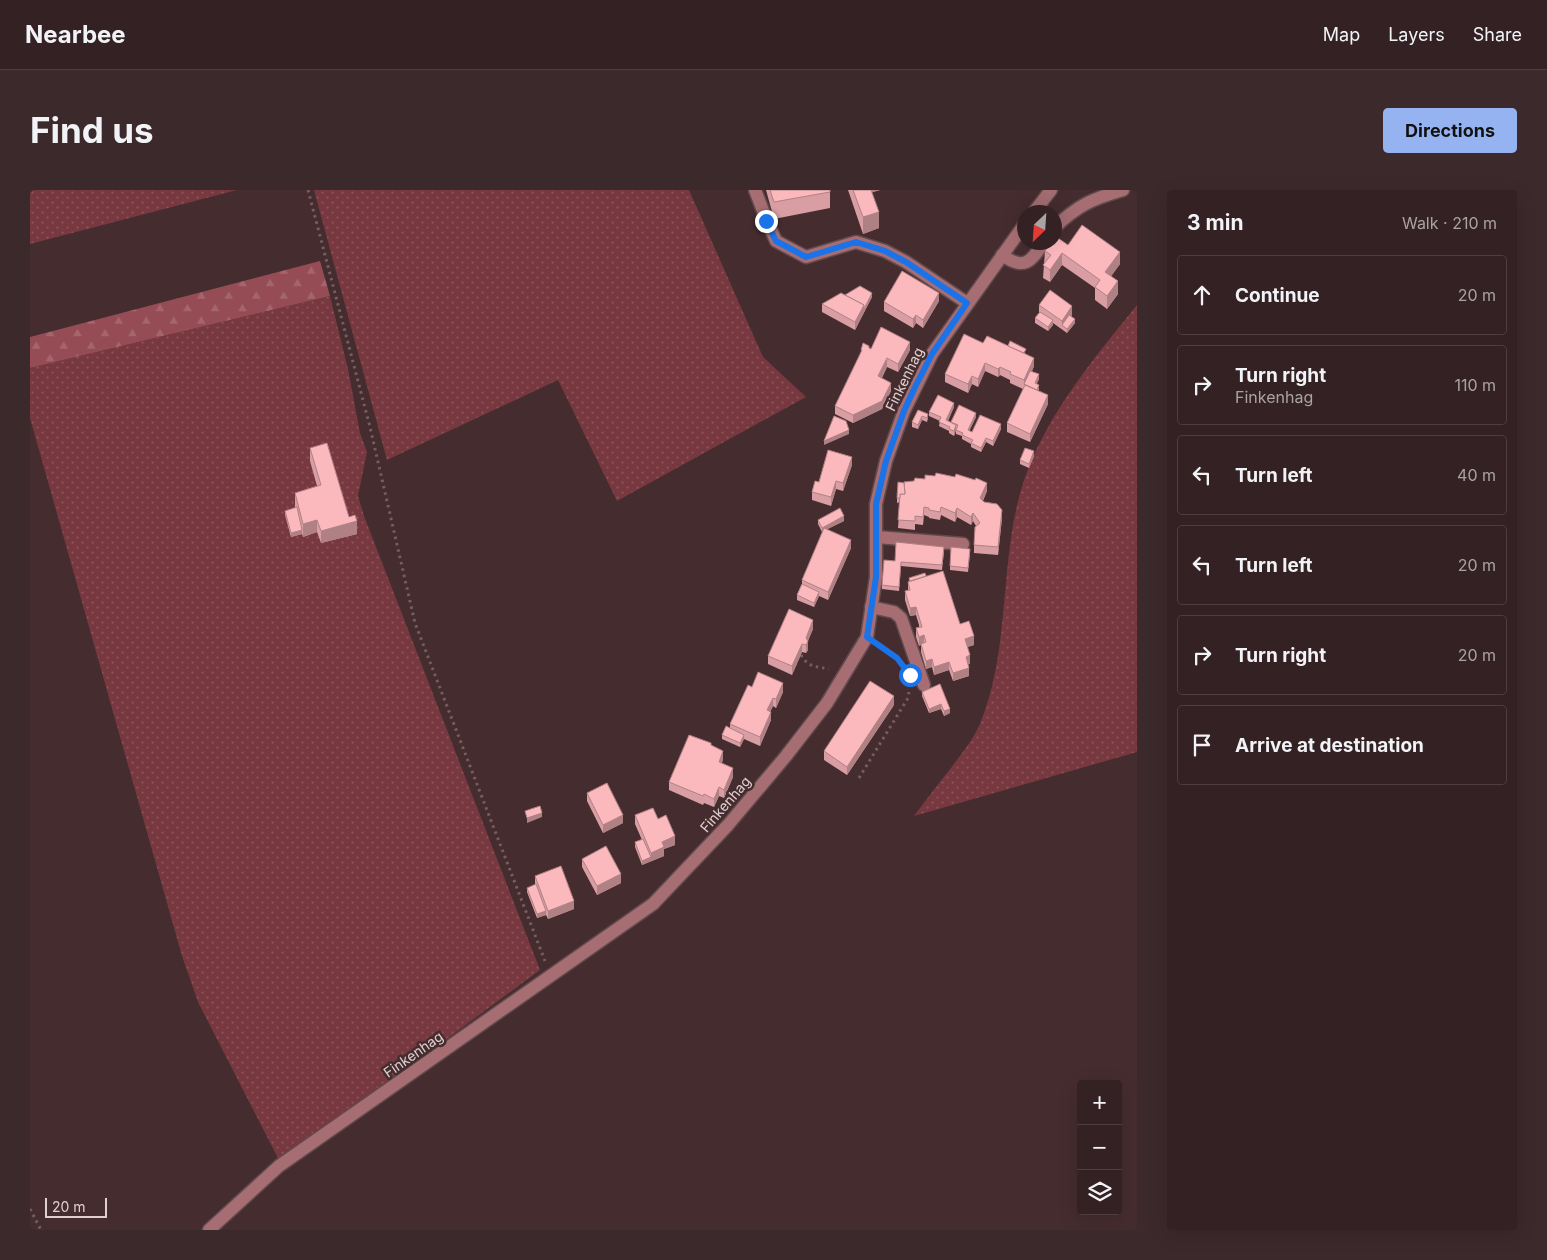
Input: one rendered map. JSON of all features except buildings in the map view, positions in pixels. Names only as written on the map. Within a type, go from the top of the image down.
[{"type":"street","points":[[756,190],[766,221],[776,241],[806,257],[856,242],[878,249],[906,262],[967,303]]},
{"type":"street","points":[[1039,205],[1051,190]]},
{"type":"street","points":[[1062,220],[1071,212],[1098,197],[1123,190]]},
{"type":"street","name":"Finkenhag","points":[[209,1230],[279,1166],[653,904],[728,825],[775,770],[827,702],[867,637],[876,577],[876,504],[894,435],[904,411],[932,354],[1017,234]]},
{"type":"street","points":[[1002,254],[1013,263],[1026,263],[1038,250]]},
{"type":"street","points":[[876,537],[963,544]]},
{"type":"street","points":[[871,607],[894,612],[901,618],[924,685]]},
{"type":"path","points":[[308,190],[368,417],[415,623],[551,975]]},
{"type":"path","points":[[867,637],[897,658],[901,664]]},
{"type":"path","points":[[800,655],[806,663],[830,669],[843,676]]},
{"type":"path","points":[[859,778],[908,698],[909,691]]},
{"type":"path","points":[[30,1209],[42,1230]]},
{"type":"shaded area","points":[[30,190],[237,190],[30,244]]},
{"type":"shaded area","points":[[314,190],[689,190],[763,357],[806,397],[617,501],[558,380],[387,460]]},
{"type":"shaded area","points":[[330,296],[348,369],[360,433],[367,452],[358,496],[364,516],[540,970],[360,1103],[279,1160],[198,1002],[182,956],[30,418],[30,368]]},
{"type":"shaded area","points":[[1137,305],[1137,752],[914,816],[967,747],[980,724],[997,662],[1012,534],[1018,503],[1027,472],[1037,449],[1048,427],[1075,384]]},
{"type":"green space","points":[[320,261],[330,296],[30,368],[30,337]]},
{"type":"route","points":[[766,221],[776,241],[806,257],[856,242],[885,251],[906,262],[967,303],[932,354],[904,411],[886,461],[876,504],[876,577],[867,637],[897,658],[910,675]]}]
